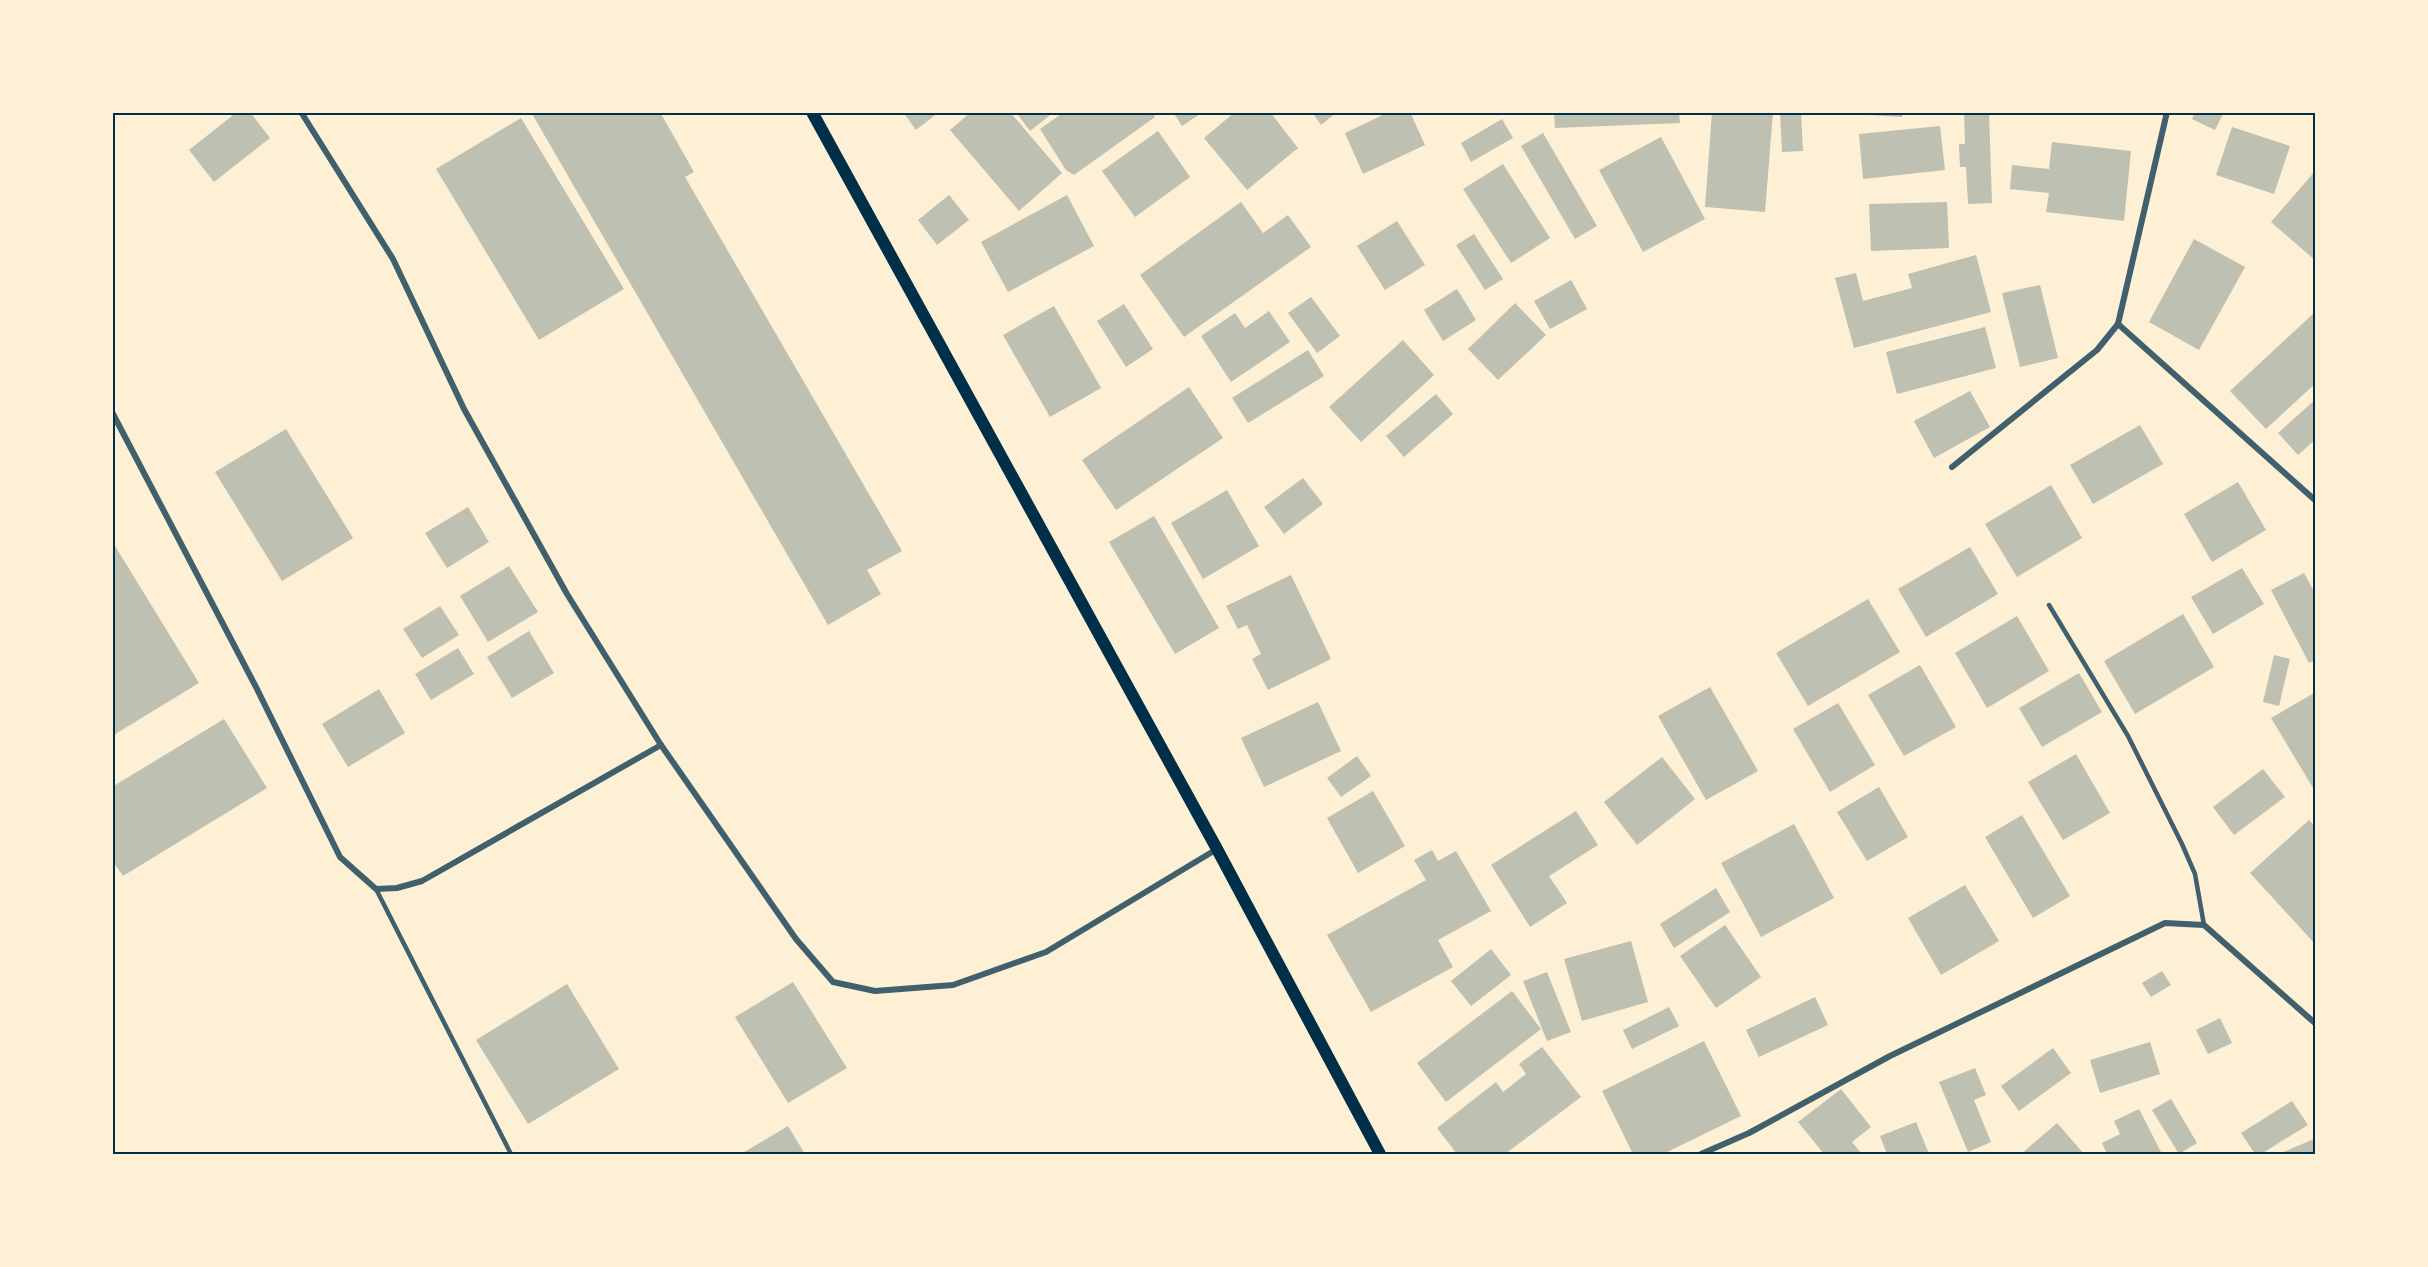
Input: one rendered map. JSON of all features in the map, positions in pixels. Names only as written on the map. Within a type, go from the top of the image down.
[{"type":"main road","points":[[812,112],[1217,849],[1380,1155]]},
{"type":"street","points":[[301,112],[393,259],[464,409],[567,594],[661,745],[796,939],[833,982],[875,991],[953,985],[1046,952],[1217,849]]},
{"type":"street","points":[[1952,467],[2097,350],[2118,324],[2167,112]]},
{"type":"street","points":[[2118,324],[2316,501]]},
{"type":"street","points":[[112,412],[245,667],[340,857],[376,889],[397,888],[422,881],[661,745]]},
{"type":"street","points":[[1701,1155],[1749,1133],[1890,1056],[2133,936],[2165,923],[2204,925],[2316,1024]]},
{"type":"lane","points":[[2049,605],[2128,736],[2182,843],[2195,874],[2204,925]]},
{"type":"lane","points":[[376,889],[511,1155]]},
{"type":"building","points":[[237,112],[250,112],[270,138],[214,182],[189,150]]},
{"type":"building","points":[[531,112],[660,112],[694,172],[685,177],[902,551],[867,570],[881,594],[828,625]]},
{"type":"building","points":[[903,112],[939,112],[916,130]]},
{"type":"building","points":[[971,112],[1010,112],[1062,173],[1019,211],[950,130]]},
{"type":"building","points":[[1016,112],[1054,112],[1030,131]]},
{"type":"building","points":[[1064,112],[1152,112],[1155,117],[1074,175],[1066,170],[1040,129]]},
{"type":"building","points":[[1173,112],[1203,112],[1182,126]]},
{"type":"building","points":[[1235,112],[1270,112],[1298,148],[1247,190],[1204,138]]},
{"type":"building","points":[[1312,112],[1337,112],[1321,125]]},
{"type":"building","points":[[1389,112],[1410,112],[1425,145],[1363,174],[1345,133]]},
{"type":"building","points":[[1554,112],[1679,112],[1680,123],[1555,128]]},
{"type":"building","points":[[1712,112],[1773,112],[1765,212],[1705,207]]},
{"type":"building","points":[[1780,112],[1801,112],[1803,151],[1782,152]]},
{"type":"building","points":[[1870,112],[1902,112],[1902,117],[1870,115]]},
{"type":"building","points":[[1964,112],[1989,112],[1992,203],[1968,204],[1966,167],[1960,167],[1959,144],[1965,144]]},
{"type":"building","points":[[2195,112],[2224,112],[2215,130],[2192,119]]},
{"type":"building","points":[[521,118],[624,289],[539,340],[436,169]]},
{"type":"building","points":[[1502,119],[1513,138],[1471,162],[1461,143]]},
{"type":"building","points":[[1940,126],[1945,170],[1863,179],[1859,134]]},
{"type":"building","points":[[2232,127],[2290,146],[2274,194],[2216,175]]},
{"type":"building","points":[[1158,131],[1190,177],[1135,217],[1102,171]]},
{"type":"building","points":[[1543,133],[1597,226],[1575,239],[1521,146]]},
{"type":"building","points":[[1661,137],[1705,219],[1643,252],[1599,170]]},
{"type":"building","points":[[2052,142],[2131,151],[2124,221],[2046,212],[2049,193],[2010,189],[2012,165],[2049,169]]},
{"type":"building","points":[[1503,164],[1550,238],[1511,263],[1463,189]]},
{"type":"building","points":[[2316,170],[2316,261],[2271,222]]},
{"type":"building","points":[[949,195],[969,220],[937,245],[918,220]]},
{"type":"building","points":[[1067,195],[1094,246],[1008,292],[981,242]]},
{"type":"building","points":[[1241,202],[1263,233],[1288,215],[1311,247],[1184,337],[1140,275]]},
{"type":"building","points":[[1947,202],[1949,248],[1871,251],[1869,204]]},
{"type":"building","points":[[1397,221],[1425,265],[1385,290],[1357,246]]},
{"type":"building","points":[[1474,234],[1503,279],[1485,290],[1456,245]]},
{"type":"building","points":[[2194,239],[2245,267],[2199,350],[2149,322]]},
{"type":"building","points":[[1976,255],[1991,312],[1854,348],[1835,278],[1856,273],[1863,301],[1912,288],[1908,274]]},
{"type":"building","points":[[1571,280],[1587,309],[1550,329],[1534,301]]},
{"type":"building","points":[[2040,285],[2058,358],[2020,367],[2002,293]]},
{"type":"building","points":[[1457,289],[1476,320],[1443,341],[1424,310]]},
{"type":"building","points":[[1311,297],[1340,336],[1317,353],[1288,313]]},
{"type":"building","points":[[1515,303],[1546,335],[1498,380],[1468,349]]},
{"type":"building","points":[[1124,304],[1153,349],[1126,367],[1097,321]]},
{"type":"building","points":[[1054,306],[1101,388],[1050,417],[1003,335]]},
{"type":"building","points":[[1269,311],[1290,342],[1231,382],[1201,336],[1235,313],[1245,328]]},
{"type":"building","points":[[2316,311],[2316,383],[2266,429],[2230,391]]},
{"type":"building","points":[[1985,327],[1996,368],[1897,394],[1886,352]]},
{"type":"building","points":[[1403,340],[1434,375],[1361,442],[1329,407]]},
{"type":"building","points":[[1308,350],[1324,376],[1248,423],[1232,398]]},
{"type":"building","points":[[1189,387],[1223,438],[1116,510],[1082,460]]},
{"type":"building","points":[[1970,391],[1990,427],[1934,458],[1914,421]]},
{"type":"building","points":[[1436,394],[1453,414],[1404,457],[1386,436]]},
{"type":"building","points":[[2316,399],[2316,439],[2298,455],[2278,433]]},
{"type":"building","points":[[2140,425],[2163,464],[2093,504],[2070,465]]},
{"type":"building","points":[[286,429],[353,538],[282,581],[215,472]]},
{"type":"building","points":[[1303,478],[1323,504],[1284,534],[1264,507]]},
{"type":"building","points":[[2238,482],[2266,530],[2212,562],[2184,514]]},
{"type":"building","points":[[2051,485],[2082,538],[2017,577],[1985,524]]},
{"type":"building","points":[[1227,490],[1259,546],[1203,579],[1171,523]]},
{"type":"building","points":[[468,507],[489,542],[447,568],[425,533]]},
{"type":"building","points":[[1154,516],[1219,628],[1175,654],[1109,542]]},
{"type":"building","points":[[112,541],[199,683],[112,736]]},
{"type":"building","points":[[1970,547],[1998,594],[1926,637],[1898,589]]},
{"type":"building","points":[[509,566],[538,612],[488,642],[460,596]]},
{"type":"building","points":[[2242,568],[2264,604],[2213,634],[2191,597]]},
{"type":"building","points":[[2304,573],[2316,595],[2316,660],[2309,663],[2271,590]]},
{"type":"building","points":[[1291,575],[1331,659],[1268,690],[1252,659],[1261,654],[1247,625],[1238,629],[1226,606]]},
{"type":"building","points":[[1868,599],[1900,652],[1808,706],[1776,653]]},
{"type":"building","points":[[440,606],[459,635],[422,658],[403,629]]},
{"type":"building","points":[[2183,614],[2214,667],[2135,714],[2104,661]]},
{"type":"building","points":[[2017,616],[2049,671],[1987,708],[1955,653]]},
{"type":"building","points":[[529,631],[554,673],[512,698],[487,657]]},
{"type":"building","points":[[458,648],[474,674],[431,700],[415,674]]},
{"type":"building","points":[[2274,655],[2290,659],[2279,706],[2263,702]]},
{"type":"building","points":[[1920,665],[1956,727],[1904,756],[1868,695]]},
{"type":"building","points":[[2079,673],[2102,712],[2042,747],[2019,708]]},
{"type":"building","points":[[1710,687],[1758,771],[1706,800],[1658,716]]},
{"type":"building","points":[[379,689],[405,733],[348,767],[322,724]]},
{"type":"building","points":[[2316,692],[2316,793],[2271,718]]},
{"type":"building","points":[[1318,702],[1341,751],[1264,787],[1241,738]]},
{"type":"building","points":[[1838,703],[1875,765],[1830,792],[1793,729]]},
{"type":"building","points":[[224,719],[267,788],[123,876],[112,860],[112,787]]},
{"type":"building","points":[[2076,754],[2110,813],[2063,840],[2028,782]]},
{"type":"building","points":[[1357,756],[1371,776],[1341,797],[1327,778]]},
{"type":"building","points":[[1662,757],[1695,799],[1637,845],[1604,802]]},
{"type":"building","points":[[2263,769],[2285,797],[2234,835],[2213,807]]},
{"type":"building","points":[[1879,787],[1908,837],[1867,861],[1837,812]]},
{"type":"building","points":[[1373,791],[1405,846],[1358,873],[1327,818]]},
{"type":"building","points":[[1576,811],[1598,845],[1549,876],[1567,903],[1530,927],[1491,865]]},
{"type":"building","points":[[2022,815],[2070,896],[2033,918],[1985,837]]},
{"type":"building","points":[[2309,820],[2316,827],[2316,945],[2250,873]]},
{"type":"building","points":[[1794,824],[1834,898],[1761,937],[1721,863]]},
{"type":"building","points":[[1432,850],[1438,861],[1456,851],[1491,911],[1438,940],[1453,967],[1371,1012],[1327,935],[1426,880],[1414,860]]},
{"type":"building","points":[[1965,885],[1999,941],[1941,975],[1908,918]]},
{"type":"building","points":[[1716,888],[1730,912],[1674,948],[1660,924]]},
{"type":"building","points":[[1725,925],[1761,977],[1716,1008],[1680,956]]},
{"type":"building","points":[[1631,941],[1648,1002],[1582,1021],[1564,959]]},
{"type":"building","points":[[1491,949],[1511,975],[1471,1006],[1451,981]]},
{"type":"building","points":[[2162,971],[2171,985],[2151,997],[2142,983]]},
{"type":"building","points":[[1547,972],[1571,1032],[1547,1041],[1523,981]]},
{"type":"building","points":[[793,982],[847,1068],[788,1103],[735,1017]]},
{"type":"building","points":[[567,984],[619,1069],[528,1124],[476,1040]]},
{"type":"building","points":[[1512,991],[1541,1029],[1446,1102],[1417,1063]]},
{"type":"building","points":[[1815,997],[1828,1025],[1759,1057],[1746,1030]]},
{"type":"building","points":[[1669,1007],[1679,1026],[1632,1049],[1623,1030]]},
{"type":"building","points":[[2220,1018],[2232,1043],[2208,1054],[2196,1030]]},
{"type":"building","points":[[1704,1041],[1741,1116],[1663,1154],[1633,1154],[1602,1091]]},
{"type":"building","points":[[2150,1042],[2160,1074],[2100,1093],[2090,1060]]},
{"type":"building","points":[[1542,1047],[1581,1097],[1505,1154],[1457,1154],[1437,1128],[1496,1082],[1503,1092],[1526,1074],[1519,1064]]},
{"type":"building","points":[[2053,1048],[2071,1073],[2019,1111],[2001,1086]]},
{"type":"building","points":[[1975,1068],[1986,1095],[1974,1100],[1991,1142],[1968,1152],[1939,1082]]},
{"type":"building","points":[[1841,1089],[1871,1127],[1852,1142],[1862,1154],[1824,1154],[1798,1122]]},
{"type":"building","points":[[2171,1099],[2197,1143],[2179,1154],[2152,1110]]},
{"type":"building","points":[[2292,1101],[2308,1125],[2261,1154],[2255,1154],[2241,1133]]},
{"type":"building","points":[[2139,1109],[2162,1154],[2107,1154],[2102,1143],[2120,1134],[2114,1121]]},
{"type":"building","points":[[1916,1122],[1929,1154],[1887,1154],[1880,1136]]},
{"type":"building","points":[[2057,1123],[2084,1154],[2021,1154]]},
{"type":"building","points":[[788,1126],[805,1154],[741,1154]]},
{"type":"building","points":[[2316,1138],[2316,1154],[2279,1154]]}]
